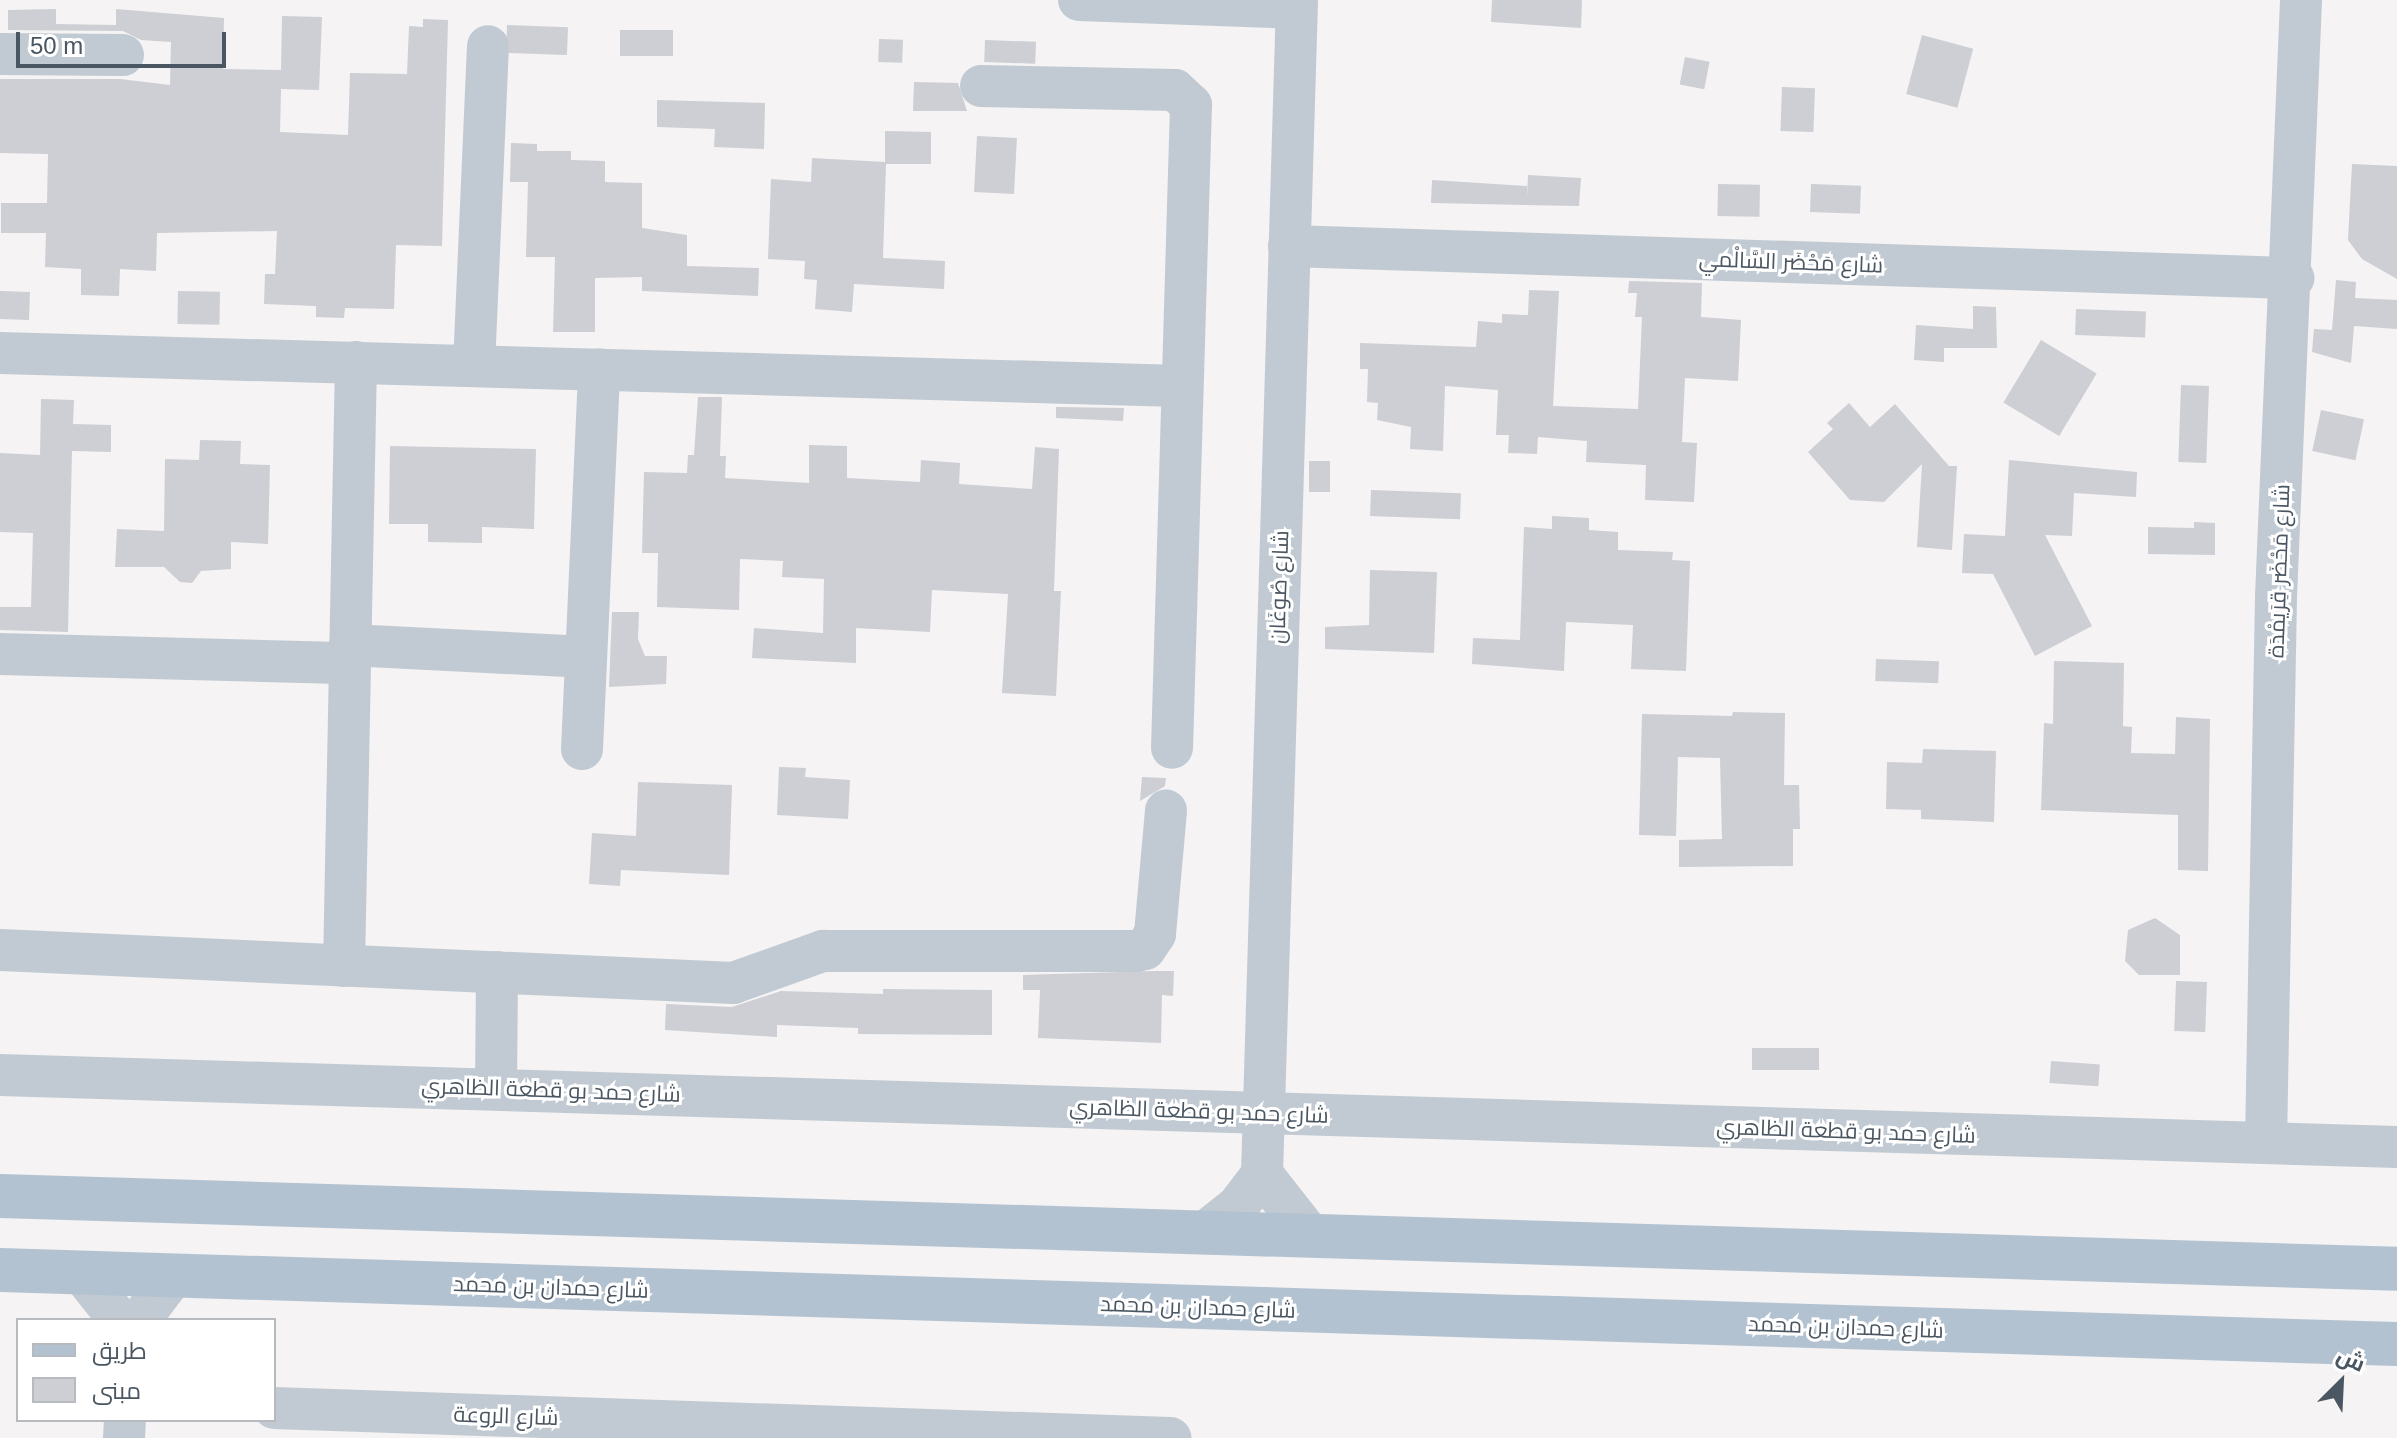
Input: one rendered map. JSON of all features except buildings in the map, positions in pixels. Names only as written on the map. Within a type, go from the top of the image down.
[{"type":"main road","points":[[0,1196],[2397,1269]]},
{"type":"main road","name":"شارع حمدان بن محمد","points":[[0,1270],[2397,1344]]},
{"type":"street","points":[[1079,0],[1296,4]]},
{"type":"street","name":"شارع مَحْضَر قِرَيمْدَة","points":[[2266,1143],[2276,597],[2293,278],[2301,0]]},
{"type":"street","name":"شارع صُوغَان","points":[[1262,1174],[1296,4]]},
{"type":"street","points":[[474,366],[488,46]]},
{"type":"street","points":[[0,54],[123,55]]},
{"type":"street","points":[[981,86],[1175,90],[1184,95],[1192,116],[1180,386],[1172,748]]},
{"type":"street","name":"شارع مَحْضَر السَّالْمي","points":[[1289,246],[2293,278]]},
{"type":"street","points":[[0,353],[1180,386]]},
{"type":"street","points":[[344,966],[356,362]]},
{"type":"street","points":[[582,749],[599,369]]},
{"type":"street","points":[[0,654],[586,657]]},
{"type":"street","points":[[0,950],[733,983],[823,951],[1136,951],[1145,949],[1155,934],[1166,810]]},
{"type":"street","points":[[496,1088],[497,972]]},
{"type":"street","name":"شارع حمد بو قطعة الظاهري","points":[[0,1075],[2397,1147]]},
{"type":"street","points":[[1204,1233],[1238,1206],[1262,1174],[1309,1234]]},
{"type":"street","points":[[81,1272],[117,1318]]},
{"type":"street","points":[[142,1318],[173,1276]]},
{"type":"street","name":"شارع الروعة","points":[[276,1408],[384,1425],[1170,1438]]}]
